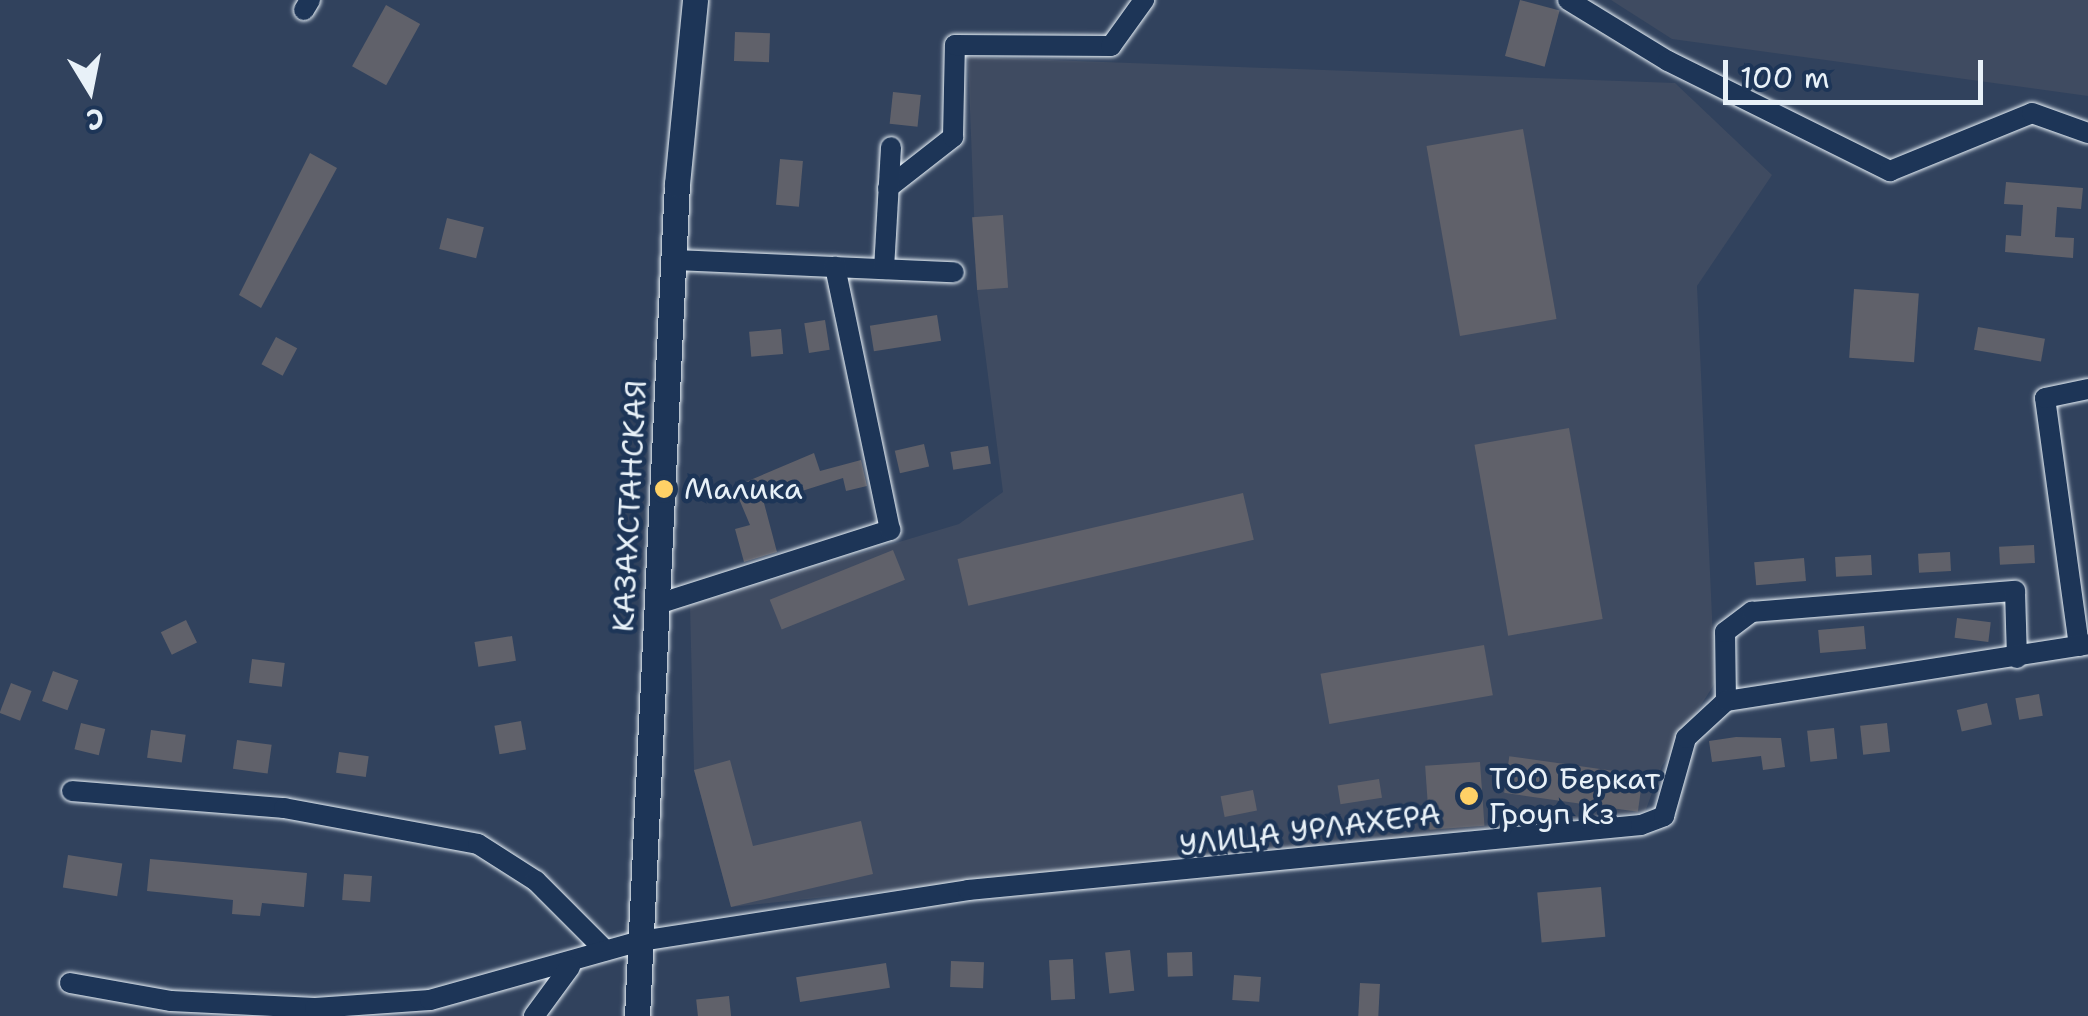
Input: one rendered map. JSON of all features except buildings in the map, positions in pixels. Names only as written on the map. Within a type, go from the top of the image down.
[{"type":"main road","name":"КАЗАХСТАНСКАЯ","points":[[637,1016],[674,260],[695,0]]},
{"type":"street","points":[[888,188],[954,137],[955,45],[1111,46],[1144,0]]},
{"type":"street","points":[[1568,0],[1668,62],[1890,171],[2032,112],[2088,133]]},
{"type":"street","points":[[884,269],[890,147]]},
{"type":"street","points":[[674,260],[954,272]]},
{"type":"street","points":[[658,604],[890,530],[835,267]]},
{"type":"street","points":[[2017,658],[2015,592],[1752,612],[1725,632],[1726,702],[2017,658],[2084,645],[2046,398],[2088,389]]},
{"type":"street","name":"УЛИЦА УРЛАХЕРА","points":[[640,940],[968,890],[1641,825],[1664,816],[1686,738],[1726,702]]},
{"type":"street","points":[[72,790],[284,808],[478,844],[536,881],[605,950]]},
{"type":"street","points":[[70,983],[173,1008],[316,1008],[430,1000],[570,968],[605,950],[640,940]]},
{"type":"street","points":[[534,1016],[570,968]]},
{"type":"shaded area","points":[[1611,0],[2088,0],[2088,96],[1672,39]]},
{"type":"shaded area","points":[[968,57],[1675,83],[1772,175],[1697,286],[1715,683],[1662,766],[1645,812],[731,907],[694,770],[690,605],[959,524],[1003,492],[977,290]]},
{"type":"place","name":"Малика","points":[[664,489]]},
{"type":"place","name":"ТОО Беркат Гроуп Кз","points":[[1469,796]]}]
